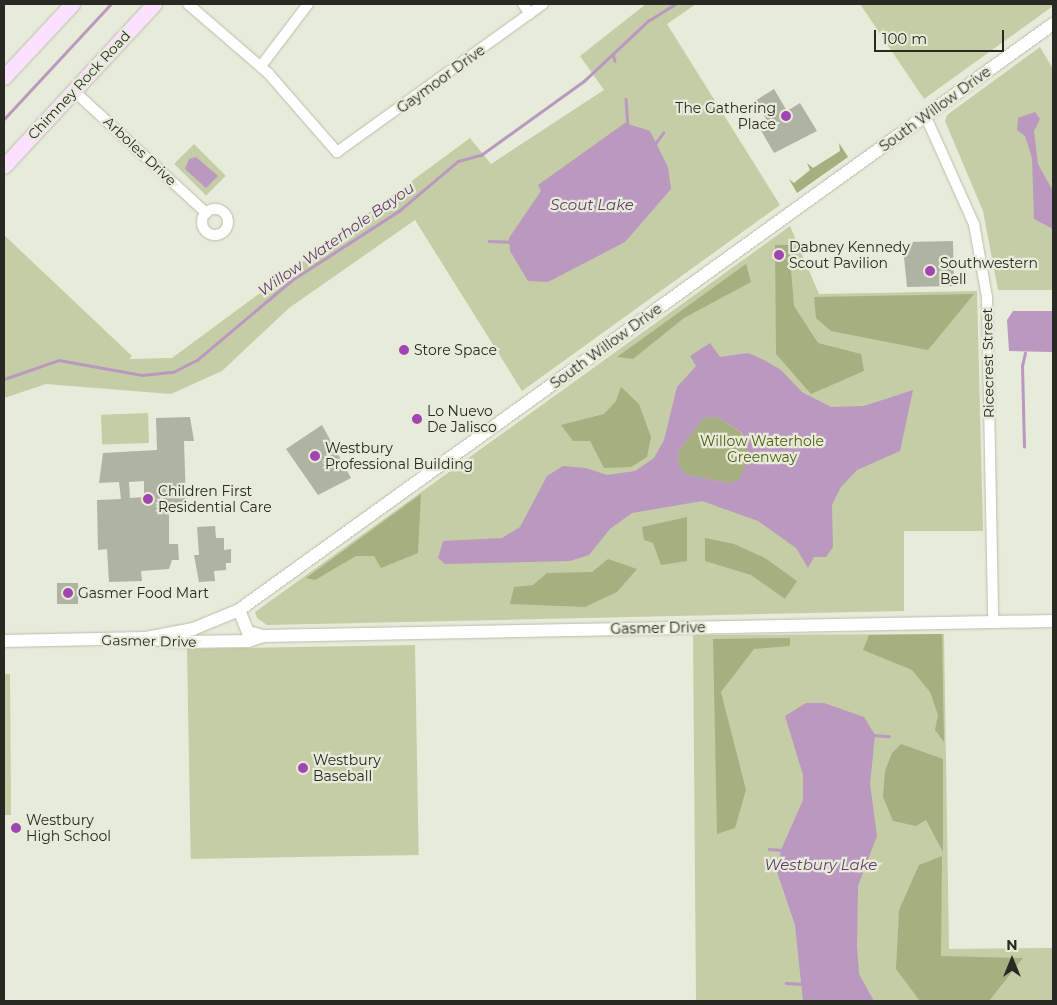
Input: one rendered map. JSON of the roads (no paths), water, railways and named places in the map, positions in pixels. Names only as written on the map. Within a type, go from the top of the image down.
[{"type":"main road","points":[[4,77],[72,4]]},
{"type":"main road","name":"Chimney Rock Road","points":[[4,166],[154,4]]},
{"type":"street","points":[[188,4],[261,66],[308,4]]},
{"type":"street","points":[[523,4],[530,14]]},
{"type":"street","name":"Gaymoor Drive","points":[[261,66],[338,152],[543,4]]},
{"type":"street","name":"South Willow Drive","points":[[146,638],[193,629],[239,610],[1053,24]]},
{"type":"street","name":"Arboles Drive","points":[[74,91],[206,213]]},
{"type":"street","name":"Ricecrest Street","points":[[925,115],[974,224],[987,297],[994,622]]},
{"type":"street","points":[[239,610],[248,632],[263,636]]},
{"type":"street","name":"Gasmer Drive","points":[[4,640],[146,638],[171,642],[248,641],[263,636],[1053,621]]},
{"type":"water","points":[[1035,112],[1040,119],[1034,131],[1038,164],[1053,191],[1053,229],[1034,219],[1032,158],[1025,136],[1017,130],[1018,118]]},
{"type":"water","name":"Scout Lake","points":[[625,123],[650,131],[668,167],[671,189],[625,242],[548,282],[528,281],[510,251],[509,238],[541,191],[538,185]]},
{"type":"water","points":[[196,157],[218,176],[206,188],[185,169],[189,159]]},
{"type":"water","points":[[1013,311],[1053,311],[1053,352],[1009,351],[1007,320]]},
{"type":"water","points":[[710,343],[720,357],[748,353],[781,370],[802,392],[831,407],[864,406],[913,390],[900,451],[857,470],[841,487],[832,505],[833,547],[826,557],[814,557],[808,568],[796,548],[758,521],[702,501],[632,513],[610,529],[589,555],[570,561],[445,564],[438,558],[443,541],[502,538],[520,527],[547,476],[563,466],[586,468],[607,475],[635,471],[654,458],[664,440],[677,387],[696,366],[690,356]],"holes":[[[704,417],[720,418],[742,433],[748,444],[747,462],[739,480],[729,483],[687,475],[679,466],[678,452]]]},
{"type":"water","name":"Westbury Lake","points":[[806,703],[824,703],[864,717],[875,735],[870,784],[877,836],[858,886],[857,946],[859,974],[874,1001],[803,1001],[795,925],[777,872],[781,850],[803,800],[803,775],[785,716]]},
{"type":"waterway","points":[[4,119],[111,4]]},
{"type":"waterway","name":"Willow Waterhole Bayou","points":[[4,379],[59,360],[142,375],[173,372],[197,360],[292,280],[400,210],[458,161],[481,155],[584,81],[648,21],[675,4]]},
{"type":"waterway","name":"Willow Waterhole Bayou","points":[[613,54],[615,61]]},
{"type":"waterway","points":[[626,99],[628,128]]},
{"type":"waterway","points":[[655,144],[663,133]]},
{"type":"waterway","points":[[489,241],[512,242]]},
{"type":"waterway","points":[[1024,447],[1022,366],[1025,353]]},
{"type":"waterway","points":[[873,735],[889,736]]},
{"type":"waterway","points":[[769,849],[782,850]]},
{"type":"waterway","points":[[786,983],[804,984]]},
{"type":"place","name":"The Gathering Place","points":[[786,116]]},
{"type":"place","name":"Dabney Kennedy Scout Pavilion","points":[[779,255]]},
{"type":"place","name":"Southwestern Bell","points":[[930,271]]},
{"type":"place","name":"Store Space","points":[[404,350]]},
{"type":"place","name":"Lo Nuevo De Jalisco","points":[[417,419]]},
{"type":"place","name":"Westbury Professional Building","points":[[315,456]]},
{"type":"place","name":"Children First Residential Care","points":[[148,499]]},
{"type":"place","name":"Gasmer Food Mart","points":[[68,593]]},
{"type":"place","name":"Westbury Baseball","points":[[303,768]]},
{"type":"place","name":"Westbury High School","points":[[16,828]]},
{"type":"park label","name":"Willow Waterhole Greenway","points":[[762,450]]}]
